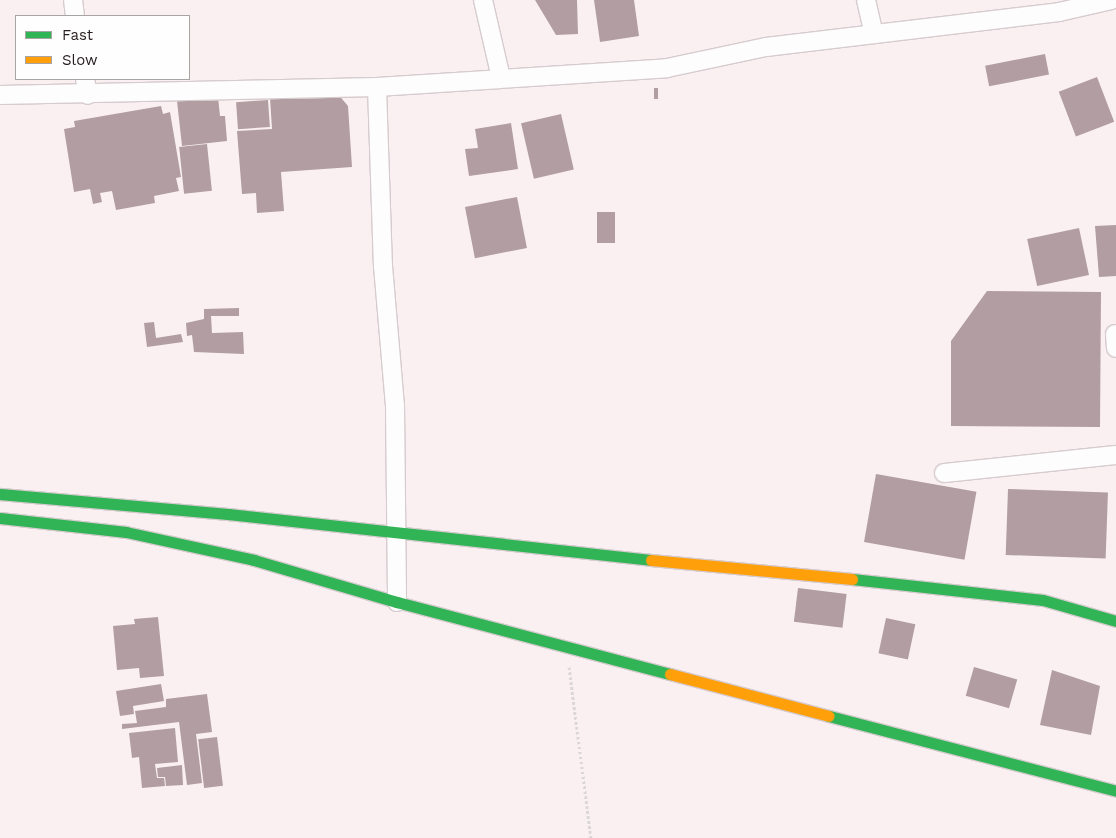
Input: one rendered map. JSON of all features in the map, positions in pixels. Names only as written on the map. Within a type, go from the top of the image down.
[{"type":"street","points":[[73,0],[75,15]]},
{"type":"street","points":[[483,0],[501,78]]},
{"type":"street","points":[[866,0],[874,34]]},
{"type":"street","points":[[0,95],[86,87],[377,87],[667,68],[766,47],[1059,12],[1112,0]]},
{"type":"street","points":[[377,87],[383,266],[395,405],[397,602]]},
{"type":"street","points":[[944,473],[1116,455]]},
{"type":"street","points":[[0,494],[186,510],[396,534],[1034,599],[1090,612],[1116,621]]},
{"type":"street","points":[[185,536],[186,510]]},
{"type":"street","points":[[0,518],[185,536],[254,560],[397,602],[566,644],[1116,791]]},
{"type":"path","points":[[566,644],[591,838]]},
{"type":"building","points":[[535,0],[577,0],[578,34],[556,35]]},
{"type":"building","points":[[594,0],[634,0],[639,36],[600,42]]},
{"type":"building","points":[[1045,54],[1049,75],[989,86],[985,66]]},
{"type":"building","points":[[1097,77],[1114,122],[1076,137],[1059,92]]},
{"type":"building","points":[[654,88],[658,88],[658,99],[654,99]]},
{"type":"building","points":[[337,93],[348,106],[352,167],[281,172],[284,211],[257,213],[256,193],[242,194],[237,131],[272,129],[270,98]]},
{"type":"building","points":[[218,97],[220,116],[225,116],[227,141],[182,146],[177,101]]},
{"type":"building","points":[[268,100],[270,127],[238,129],[236,102]]},
{"type":"building","points":[[161,106],[163,114],[170,112],[181,177],[176,178],[179,191],[154,196],[155,203],[116,210],[112,191],[100,193],[102,202],[93,204],[90,189],[74,192],[64,129],[75,127],[74,121]]},
{"type":"building","points":[[561,114],[574,170],[534,179],[521,123]]},
{"type":"building","points":[[511,123],[518,169],[469,176],[465,149],[478,148],[475,129]]},
{"type":"building","points":[[207,144],[212,191],[184,194],[179,147]]},
{"type":"building","points":[[517,197],[527,248],[475,258],[465,207]]},
{"type":"building","points":[[597,212],[615,212],[615,243],[597,243]]},
{"type":"building","points":[[1116,225],[1116,276],[1099,277],[1095,226]]},
{"type":"building","points":[[1079,228],[1089,275],[1037,286],[1027,239]]},
{"type":"building","points":[[987,291],[1101,292],[1100,427],[951,426],[951,341]]},
{"type":"building","points":[[239,308],[239,316],[211,316],[212,333],[243,332],[244,354],[194,352],[192,335],[187,336],[186,323],[204,319],[204,309]]},
{"type":"building","points":[[154,322],[156,338],[181,334],[183,342],[147,347],[144,323]]},
{"type":"building","points":[[876,474],[976,492],[964,560],[864,542]]},
{"type":"building","points":[[1008,489],[1108,492],[1106,558],[1006,555]]},
{"type":"building","points":[[798,588],[847,594],[842,628],[794,622]]},
{"type":"building","points":[[158,617],[164,676],[140,678],[139,668],[117,670],[113,626],[135,624],[134,619]]},
{"type":"building","points":[[886,618],[915,624],[908,659],[879,653]]},
{"type":"building","points":[[974,667],[1017,679],[1009,708],[966,696]]},
{"type":"building","points":[[1052,670],[1100,686],[1091,735],[1040,725]]},
{"type":"building","points":[[161,684],[164,701],[133,706],[134,714],[120,716],[116,691]]},
{"type":"building","points":[[207,694],[212,732],[196,734],[202,783],[187,785],[179,722],[122,729],[122,724],[137,723],[135,711],[166,707],[166,699]]},
{"type":"building","points":[[175,728],[178,762],[155,764],[157,778],[164,778],[165,786],[142,788],[139,757],[132,758],[129,733]]},
{"type":"building","points":[[217,737],[223,786],[204,788],[198,739]]},
{"type":"building","points":[[182,765],[183,785],[166,786],[165,777],[158,777],[157,768]]},
{"type":"traffic: fast","points":[[0,494],[228,514],[651,560]]},
{"type":"traffic: fast","points":[[0,518],[126,532],[254,560],[397,602],[670,674]]},
{"type":"traffic: fast","points":[[852,579],[1043,600],[1116,621]]},
{"type":"traffic: fast","points":[[829,716],[1116,791]]},
{"type":"traffic: slow","points":[[651,560],[852,579]]},
{"type":"traffic: slow","points":[[670,674],[829,716]]}]
